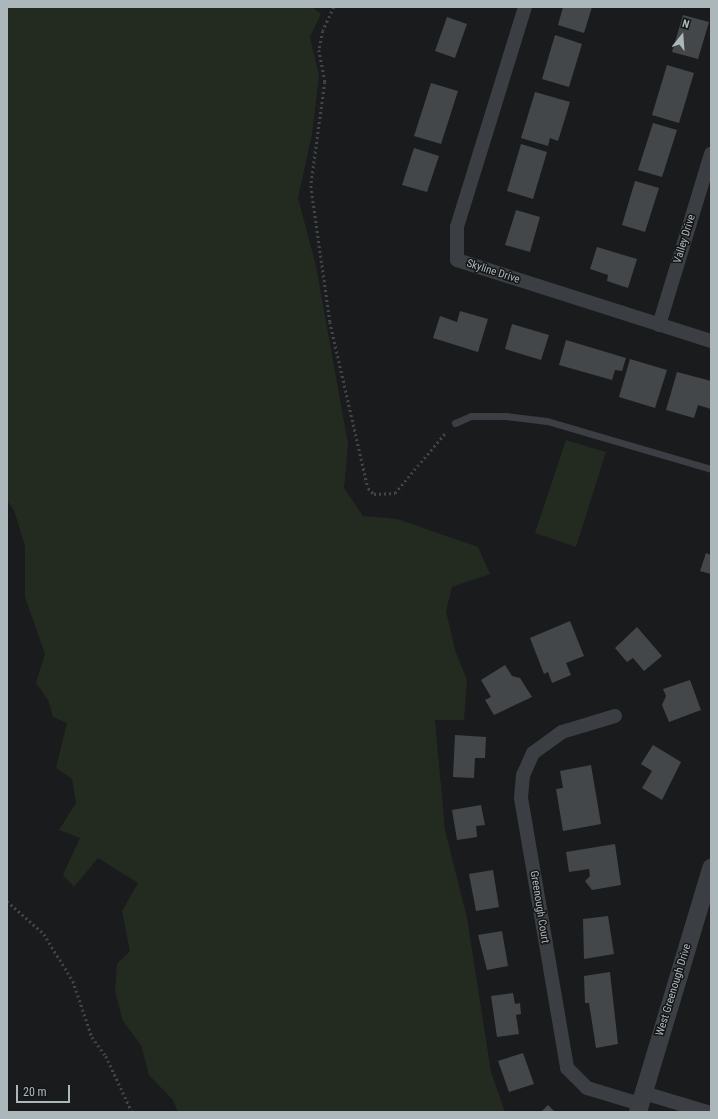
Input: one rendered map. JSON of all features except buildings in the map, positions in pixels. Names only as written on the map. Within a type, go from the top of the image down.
[{"type":"street","name":"Skyline Drive","points":[[525,7],[457,227],[457,260],[711,341]]},
{"type":"street","name":"Valley Drive","points":[[659,325],[711,154]]},
{"type":"street","name":"Greenough Court","points":[[615,716],[562,732],[534,753],[523,774],[521,798],[567,1068],[587,1088],[640,1103],[706,1112]]},
{"type":"street","name":"West Greenough Drive","points":[[640,1103],[711,868]]},
{"type":"lane","points":[[456,423],[478,416],[547,421],[711,469]]},
{"type":"path","points":[[334,7],[322,31],[319,50],[325,82],[311,186],[330,322],[368,488],[374,494],[395,493],[456,423]]},
{"type":"path","points":[[7,901],[44,934],[73,981],[92,1037],[106,1056],[132,1112]]},
{"type":"green space","points":[[7,7],[312,7],[321,14],[310,37],[319,76],[312,134],[298,198],[316,266],[348,444],[344,488],[363,516],[397,519],[478,547],[490,574],[452,587],[446,611],[455,650],[467,680],[464,720],[435,720],[445,830],[467,918],[491,1072],[505,1112],[178,1112],[173,1100],[149,1075],[141,1045],[123,1021],[115,991],[117,964],[130,951],[122,911],[138,883],[98,858],[74,887],[63,875],[80,838],[59,830],[76,803],[72,779],[56,768],[67,723],[53,717],[48,700],[36,683],[45,654],[25,597],[25,546],[14,510],[7,501]]},
{"type":"green space","points":[[566,440],[606,452],[576,547],[535,533]]}]
